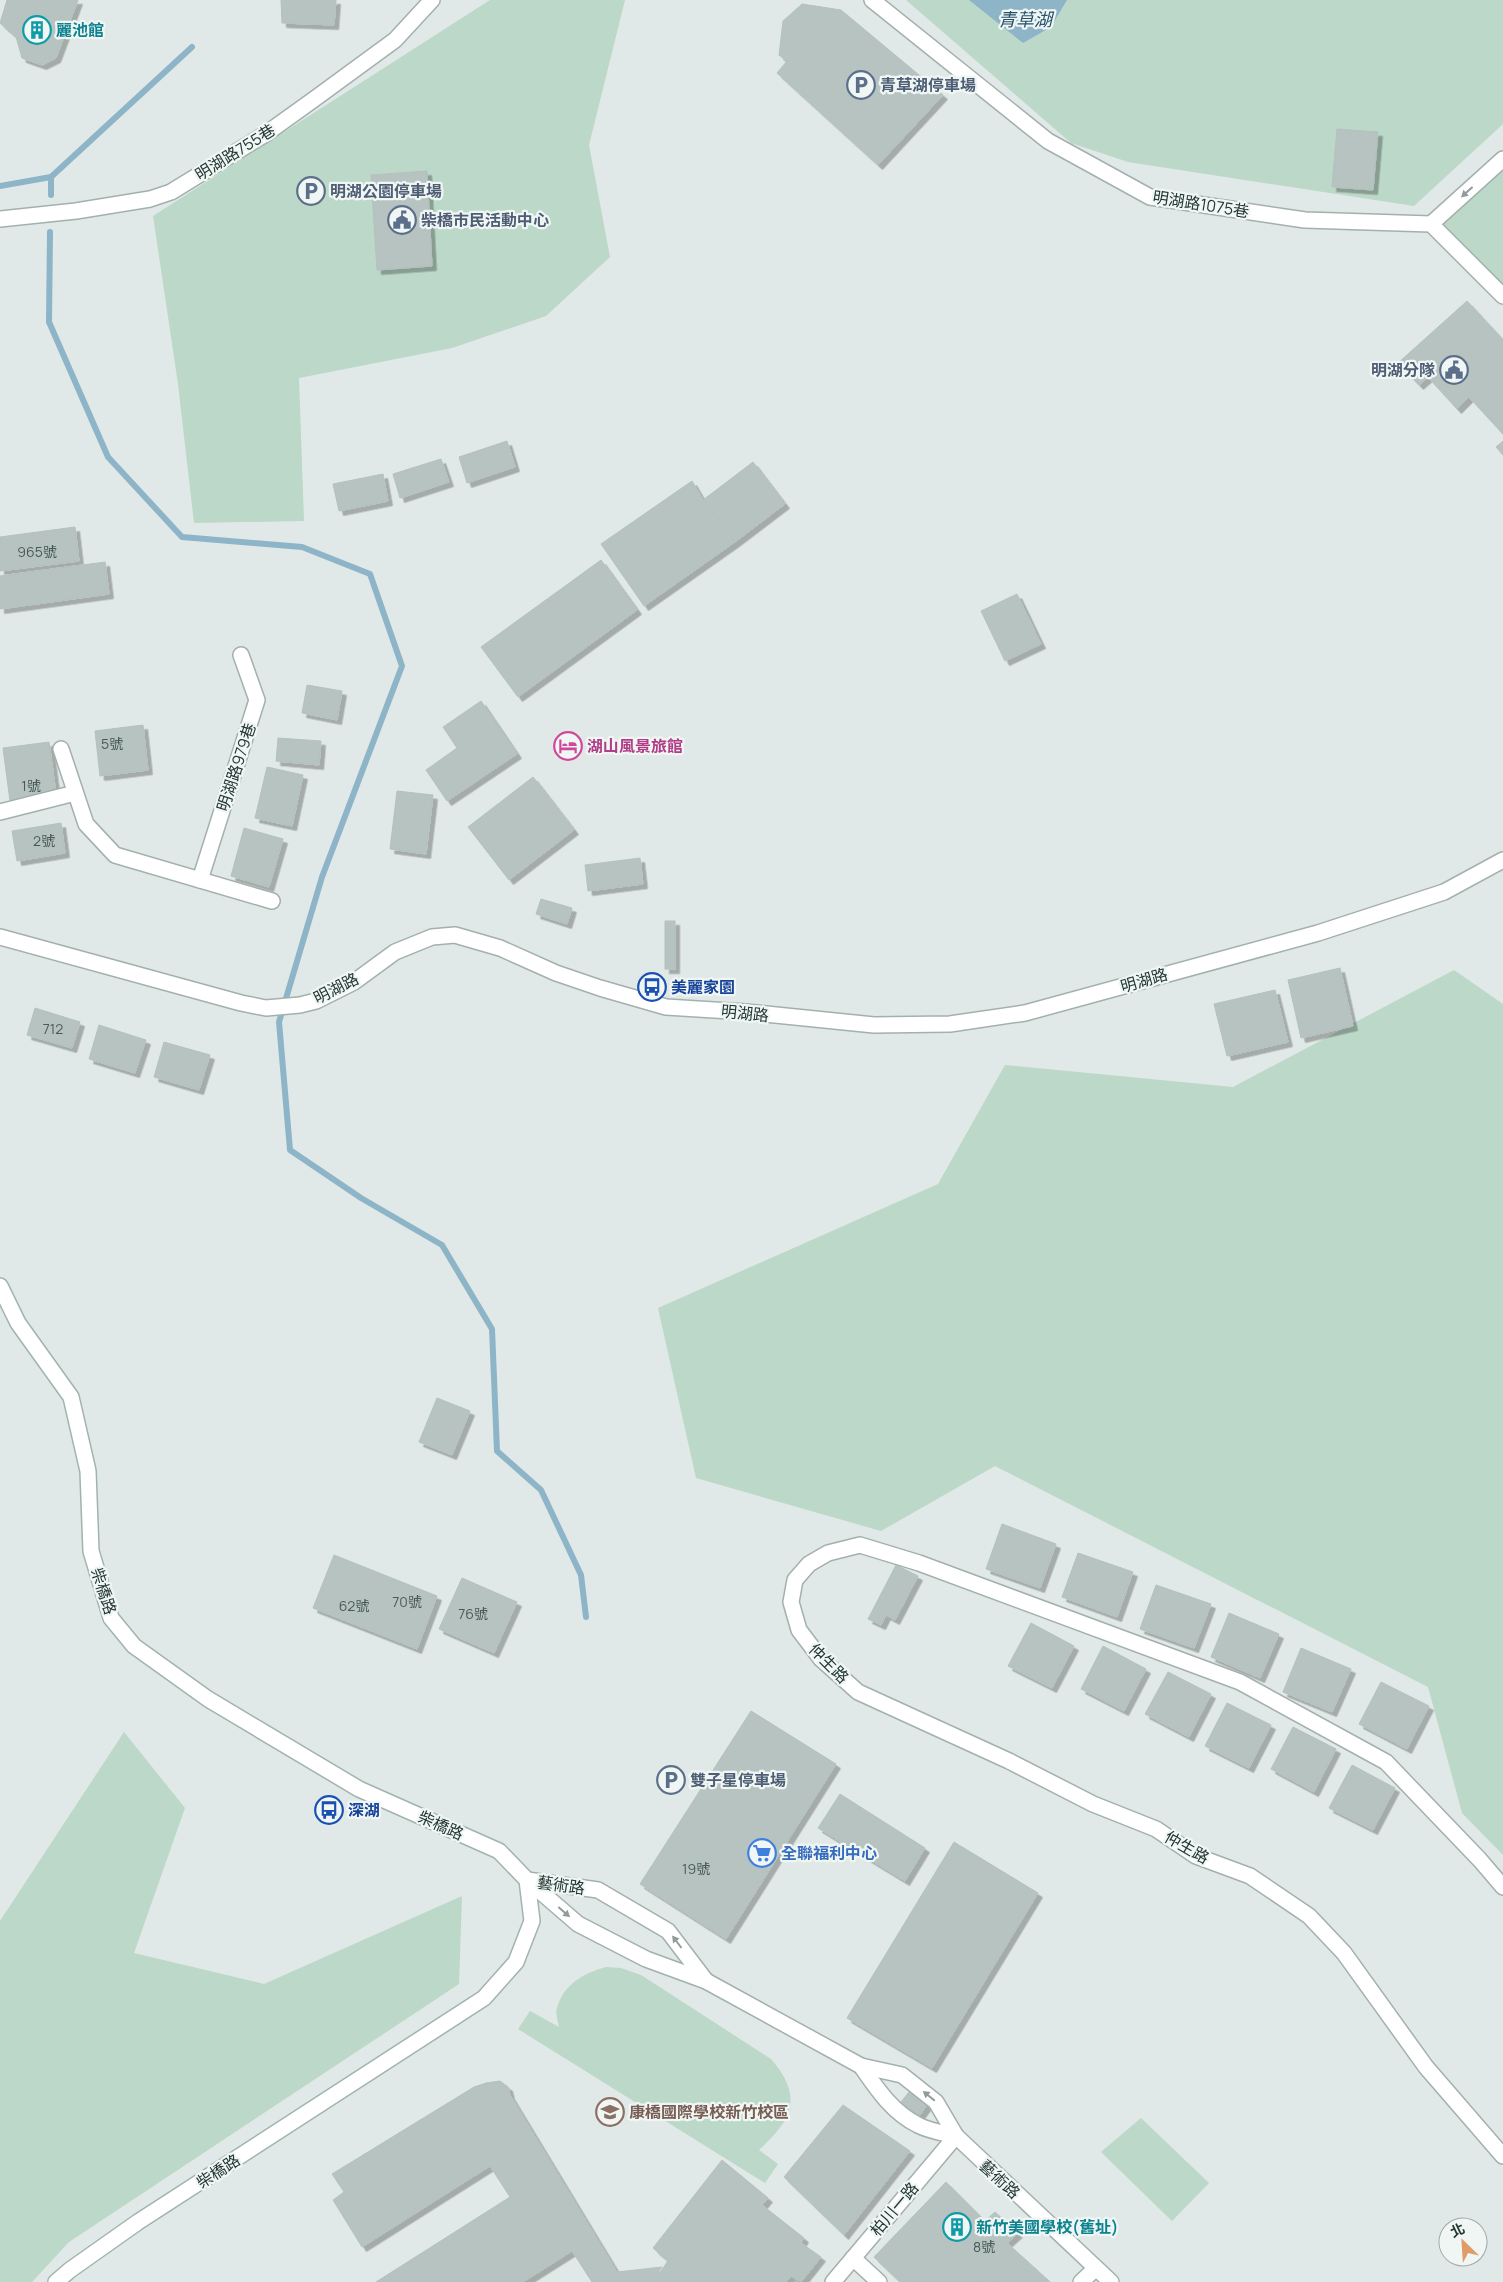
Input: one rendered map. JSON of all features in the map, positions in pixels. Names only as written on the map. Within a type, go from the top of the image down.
[{"type":"street","name":"明湖路755巷","points":[[0,219],[76,211],[150,199],[171,192],[267,133],[395,40],[432,0]]},
{"type":"street","name":"明湖路1075巷","points":[[872,0],[1048,141],[1150,197],[1306,220],[1431,224]]},
{"type":"street","points":[[1503,159],[1431,224],[1503,296]]},
{"type":"street","name":"明湖路979巷","points":[[200,880],[257,700],[241,656]]},
{"type":"street","points":[[62,749],[86,824],[115,855],[272,901]]},
{"type":"street","points":[[0,812],[75,793]]},
{"type":"street","name":"明湖路","points":[[0,937],[266,1008],[300,1005],[316,1001],[354,982],[395,952],[432,937],[454,936],[500,948],[556,973],[600,988],[666,1006],[874,1025],[950,1024],[1026,1012],[1335,928],[1444,892],[1503,860]]},
{"type":"street","name":"柴橋路","points":[[0,1286],[18,1323],[71,1397],[88,1471],[91,1550],[111,1618],[134,1646],[208,1699],[358,1790],[499,1851],[527,1880],[532,1921],[516,1962],[484,1998],[138,2222],[56,2282]]},
{"type":"street","name":"仲生路","points":[[1503,1887],[1480,1860],[1386,1762],[1240,1682],[919,1563],[860,1545],[828,1553],[809,1564],[794,1580],[791,1602],[799,1630],[821,1659],[858,1692],[1009,1761],[1093,1804],[1156,1829],[1196,1856],[1250,1876],[1309,1916],[1344,1953],[1426,2066],[1503,2156]]},
{"type":"street","name":"藝術路","points":[[527,1880],[598,1890],[668,1931],[706,1981]]},
{"type":"street","name":"藝術路","points":[[527,1880],[578,1924],[646,1959],[706,1981],[861,2066],[902,2075],[936,2102],[956,2136],[1111,2282]]},
{"type":"street","name":"藝術路","points":[[861,2066],[886,2101],[918,2126],[956,2136]]},
{"type":"street","name":"柏川一路","points":[[833,2282],[956,2136]]},
{"type":"street","points":[[853,2258],[878,2282]]},
{"type":"street","points":[[1081,2282],[1095,2268]]},
{"type":"green space","points":[[490,0],[625,0],[589,145],[610,257],[546,316],[452,348],[299,378],[304,521],[194,523],[178,384],[153,216]]},
{"type":"green space","points":[[906,0],[1503,0],[1503,124],[1414,206],[1128,162],[1071,143]]},
{"type":"green space","points":[[1503,160],[1503,296],[1431,224]]},
{"type":"green space","points":[[1454,970],[1503,1004],[1503,1855],[1462,1813],[1428,1687],[995,1466],[881,1531],[696,1478],[658,1308],[938,1184],[1005,1065],[1233,1087]]},
{"type":"green space","points":[[124,1732],[185,1808],[134,1953],[264,1984],[462,1896],[459,1984],[69,2242],[32,2282],[0,2282],[0,1921]]},
{"type":"green space","points":[[606,1967],[621,1968],[641,1975],[771,2059],[788,2085],[790,2108],[779,2128],[759,2150],[778,2164],[765,2183],[518,2029],[530,2011],[559,2027],[556,2010],[565,1992],[583,1976]]},
{"type":"green space","points":[[1141,2118],[1209,2183],[1172,2221],[1101,2152]]},
{"type":"water","name":"青草湖","points":[[969,0],[1067,0],[1051,27],[1023,43]]},
{"type":"building","name":"麗池館","points":[[7,0],[78,0],[56,58],[42,65],[22,58],[16,37],[0,23]]},
{"type":"building","points":[[281,0],[336,0],[334,25],[282,23]]},
{"type":"building","name":"青草湖停車場","points":[[802,4],[841,10],[943,95],[878,165],[777,73],[787,61],[779,55],[783,21]]},
{"type":"building","points":[[1337,129],[1378,132],[1373,190],[1332,187]]},
{"type":"building","name":"柴橋市民活動中心","points":[[427,171],[432,266],[377,270],[371,175]]},
{"type":"building","name":"明湖分隊","points":[[1467,301],[1503,340],[1503,434],[1469,397],[1457,409],[1428,377],[1419,385],[1398,363]]},
{"type":"building","points":[[507,441],[515,467],[467,483],[459,457]]},
{"type":"building","points":[[1503,441],[1503,455],[1496,447]]},
{"type":"building","points":[[441,459],[449,482],[400,498],[393,474]]},
{"type":"building","points":[[753,462],[785,504],[735,542],[703,500]]},
{"type":"building","points":[[383,474],[388,501],[339,511],[333,484]]},
{"type":"building","points":[[692,481],[703,500],[735,542],[644,606],[601,544]]},
{"type":"building","points":[[75,527],[79,561],[0,571],[0,537]]},
{"type":"building","points":[[601,560],[637,610],[518,697],[481,647]]},
{"type":"building","points":[[105,562],[109,594],[0,609],[0,576]]},
{"type":"building","points":[[1017,594],[1041,644],[1005,661],[981,611]]},
{"type":"building","points":[[307,685],[342,691],[337,720],[302,713]]},
{"type":"building","points":[[481,701],[517,754],[447,801],[426,770],[457,748],[443,727]]},
{"type":"building","points":[[143,725],[148,770],[100,776],[95,731]]},
{"type":"building","points":[[278,738],[321,741],[319,765],[276,761]]},
{"type":"building","points":[[49,742],[56,794],[10,801],[3,748]]},
{"type":"building","points":[[267,767],[303,775],[292,826],[255,818]]},
{"type":"building","points":[[533,777],[574,830],[509,880],[468,827]]},
{"type":"building","points":[[397,791],[433,795],[426,854],[390,849]]},
{"type":"building","points":[[61,823],[65,853],[17,861],[12,831]]},
{"type":"building","points":[[244,828],[283,839],[269,887],[231,876]]},
{"type":"building","points":[[640,858],[643,884],[588,891],[585,865]]},
{"type":"building","points":[[541,899],[572,908],[567,924],[536,914]]},
{"type":"building","points":[[665,921],[675,921],[675,969],[665,969]]},
{"type":"building","points":[[1340,968],[1353,1026],[1301,1038],[1288,980]]},
{"type":"building","points":[[1275,990],[1288,1042],[1227,1056],[1214,1004]]},
{"type":"building","points":[[35,1008],[80,1022],[72,1048],[27,1035]]},
{"type":"building","points":[[99,1025],[146,1040],[135,1073],[89,1059]]},
{"type":"building","points":[[164,1042],[210,1055],[199,1090],[154,1077]]},
{"type":"building","points":[[437,1398],[470,1411],[452,1455],[419,1442]]},
{"type":"building","points":[[1002,1524],[1056,1544],[1040,1588],[986,1569]]},
{"type":"building","points":[[1078,1553],[1133,1572],[1117,1617],[1062,1597]]},
{"type":"building","points":[[334,1555],[437,1596],[417,1649],[313,1608]]},
{"type":"building","points":[[896,1565],[918,1576],[895,1620],[886,1615],[881,1625],[868,1619]]},
{"type":"building","points":[[462,1578],[517,1602],[494,1653],[439,1629]]},
{"type":"building","points":[[1156,1585],[1211,1604],[1194,1648],[1140,1629]]},
{"type":"building","points":[[1229,1613],[1279,1634],[1260,1678],[1211,1657]]},
{"type":"building","points":[[1031,1623],[1074,1646],[1052,1688],[1008,1666]]},
{"type":"building","points":[[1103,1646],[1146,1669],[1124,1711],[1081,1689]]},
{"type":"building","points":[[1301,1648],[1351,1669],[1332,1712],[1283,1692]]},
{"type":"building","points":[[1168,1672],[1211,1694],[1189,1737],[1145,1714]]},
{"type":"building","points":[[1381,1682],[1429,1706],[1407,1749],[1359,1724]]},
{"type":"building","points":[[1227,1703],[1271,1725],[1249,1768],[1205,1746]]},
{"type":"building","points":[[751,1711],[836,1764],[726,1939],[640,1884]]},
{"type":"building","points":[[1293,1727],[1336,1749],[1314,1792],[1271,1769]]},
{"type":"building","points":[[1352,1765],[1395,1788],[1373,1830],[1329,1808]]},
{"type":"building","points":[[840,1794],[925,1848],[905,1881],[818,1828]]},
{"type":"building","points":[[954,1842],[1038,1893],[932,2068],[847,2018]]},
{"type":"building","points":[[500,2081],[508,2087],[510,2095],[617,2272],[662,2267],[651,2282],[592,2282],[572,2251],[523,2282],[376,2282],[510,2197],[490,2166],[362,2247],[333,2200],[344,2192],[332,2174],[474,2087]]},
{"type":"building","points":[[909,2092],[927,2105],[919,2116],[901,2102]]},
{"type":"building","points":[[843,2105],[910,2151],[844,2235],[784,2177]]},
{"type":"building","points":[[722,2160],[768,2198],[762,2205],[804,2238],[801,2243],[821,2257],[801,2282],[791,2276],[786,2282],[653,2282],[668,2261],[653,2248]]},
{"type":"building","name":"新竹美國學校(舊址)","points":[[946,2182],[985,2221],[995,2212],[1018,2233],[1007,2243],[1049,2281],[900,2282],[874,2257]]},
{"type":"waterway","points":[[0,186],[51,177],[192,47]]},
{"type":"waterway","points":[[51,177],[51,195]]},
{"type":"waterway","points":[[50,232],[49,322],[108,457],[182,537],[302,547],[370,574],[402,666],[322,877],[279,1022],[290,1150],[361,1198],[442,1245],[492,1329],[497,1451],[541,1490],[581,1575],[586,1617]]},
{"type":"place","name":"麗池館","points":[[37,30]]},
{"type":"place","name":"青草湖停車場","points":[[861,85]]},
{"type":"place","name":"明湖公園停車場","points":[[311,191]]},
{"type":"place","name":"柴橋市民活動中心","points":[[402,220]]},
{"type":"place","name":"明湖分隊","points":[[1454,370]]},
{"type":"place","name":"湖山風景旅館","points":[[568,746]]},
{"type":"place","name":"美麗家園","points":[[652,987]]},
{"type":"place","name":"雙子星停車場","points":[[671,1780]]},
{"type":"place","name":"深湖","points":[[329,1810]]},
{"type":"place","name":"全聯福利中心","points":[[762,1853]]},
{"type":"place","name":"康橋國際學校新竹校區","points":[[610,2112]]},
{"type":"place","name":"新竹美國學校(舊址)","points":[[957,2227]]}]
